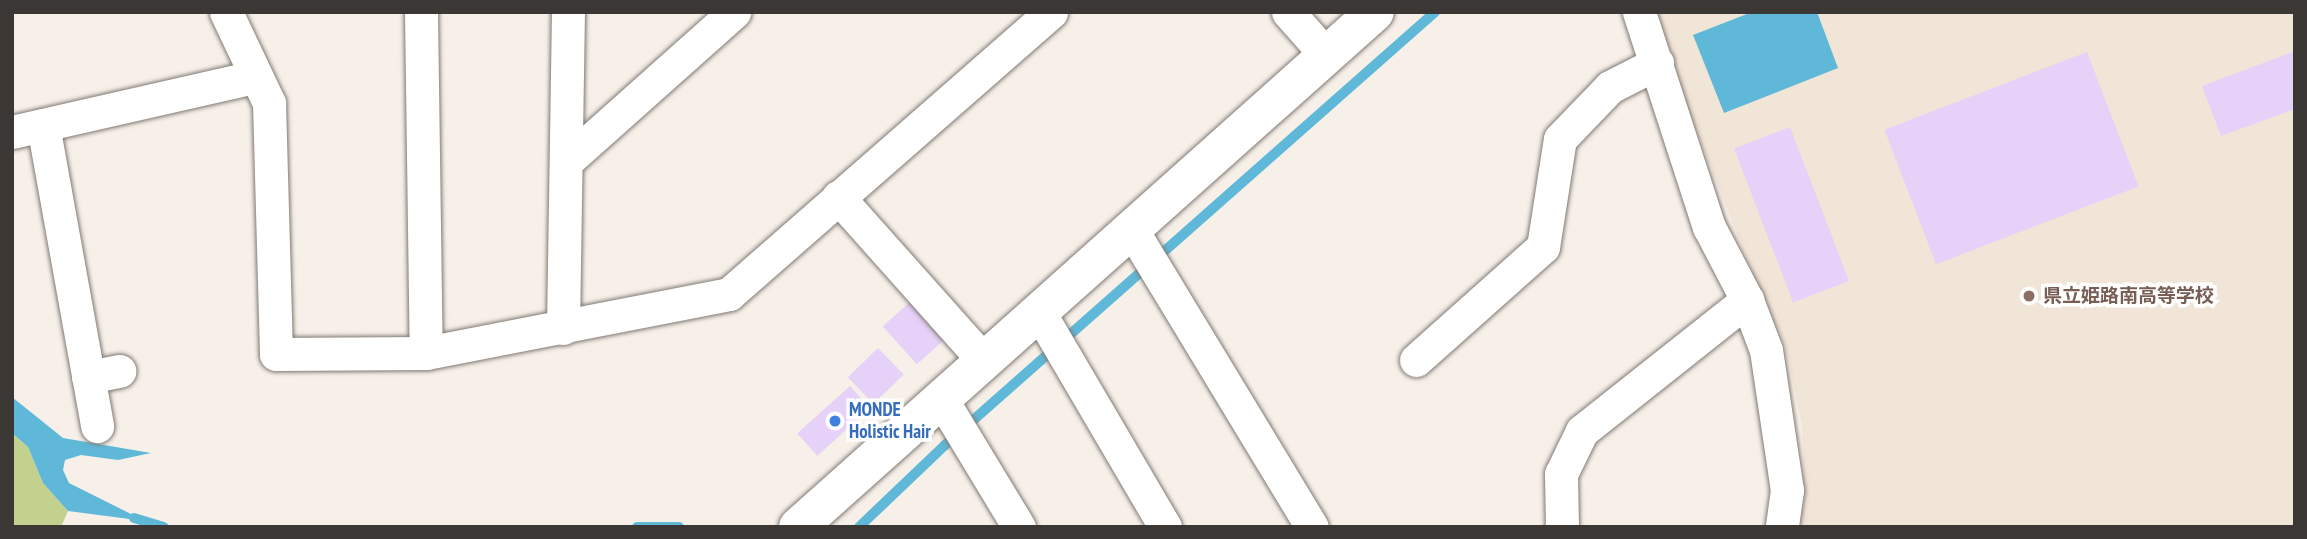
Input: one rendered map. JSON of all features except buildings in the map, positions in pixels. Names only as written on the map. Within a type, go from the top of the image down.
[{"type":"street","points":[[226,12],[269,103],[276,354],[426,353],[729,294],[1051,12]]},
{"type":"street","points":[[421,12],[426,353]]},
{"type":"street","points":[[563,328],[568,12]]},
{"type":"street","points":[[567,161],[734,12]]},
{"type":"street","points":[[1288,12],[1326,55]]},
{"type":"street","points":[[798,527],[949,411],[984,361],[1055,338],[1147,254],[1326,55],[1375,12]]},
{"type":"street","points":[[1639,12],[1709,227],[1747,300],[1766,350],[1787,490],[1782,527]]},
{"type":"street","points":[[1416,360],[1543,247],[1560,139],[1611,87],[1657,63]]},
{"type":"street","points":[[97,426],[104,374],[27,128],[255,77]]},
{"type":"street","points":[[838,197],[984,361]]},
{"type":"street","points":[[1147,254],[1312,527]]},
{"type":"street","points":[[1562,527],[1561,474],[1582,431],[1747,300]]},
{"type":"street","points":[[1055,338],[1165,527]]},
{"type":"street","points":[[949,411],[1019,527]]},
{"type":"shaded area","name":"県立姫路南高等学校","points":[[1656,12],[2295,12],[2295,527],[1799,527],[1804,487],[1802,426],[1785,344],[1742,247],[1653,19]]},
{"type":"green space","points":[[12,433],[28,447],[43,483],[68,511],[61,527],[12,527]]},
{"type":"water","points":[[1752,12],[1817,12],[1838,68],[1724,113],[1693,35]]},
{"type":"water","points":[[12,397],[63,438],[151,453],[118,460],[81,455],[65,460],[63,470],[69,483],[145,521],[68,511],[43,483],[28,447],[12,433]]},
{"type":"waterway","points":[[859,527],[945,445],[1435,12]]},
{"type":"waterway","points":[[134,518],[164,527]]},
{"type":"waterway","points":[[637,527],[679,527]]},
{"type":"place","name":"県立姫路南高等学校","points":[[2029,296]]},
{"type":"place","name":"MONDE Holistic Hair","points":[[835,421]]}]
